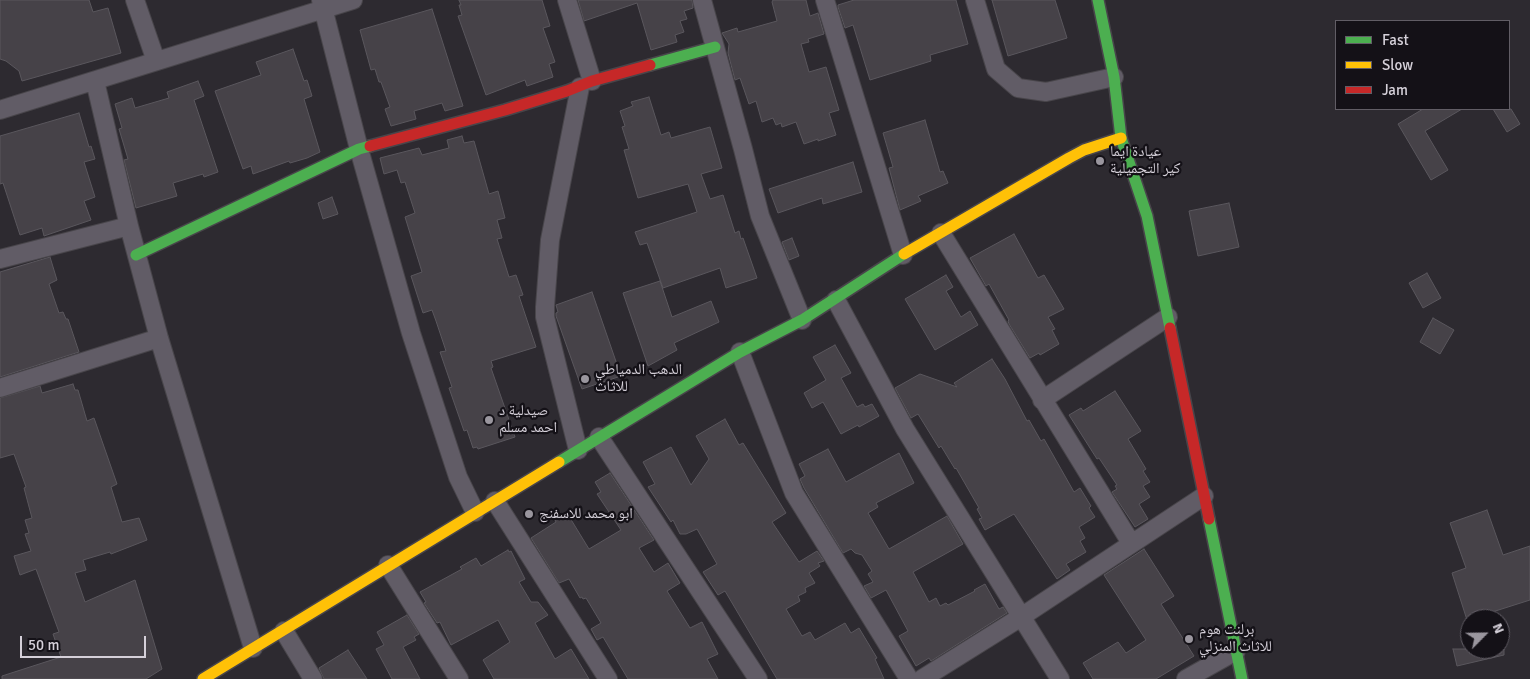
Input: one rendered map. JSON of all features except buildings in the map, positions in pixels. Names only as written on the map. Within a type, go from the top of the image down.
[{"type":"street","points":[[136,0],[156,61]]},
{"type":"street","points":[[0,110],[156,61],[323,4],[353,0]]},
{"type":"street","points":[[567,0],[586,84],[550,240],[545,317],[578,450]]},
{"type":"street","points":[[702,0],[760,216],[802,320]]},
{"type":"street","points":[[825,0],[903,255]]},
{"type":"street","points":[[975,0],[996,69],[1018,88],[1046,92],[1114,77]]},
{"type":"street","points":[[1098,0],[1114,77],[1121,138],[1147,216],[1242,679]]},
{"type":"street","points":[[323,4],[359,149],[414,342],[458,477],[476,512]]},
{"type":"street","points":[[136,255],[359,149],[505,110],[586,84],[715,47]]},
{"type":"street","points":[[95,81],[136,255],[159,338],[253,648]]},
{"type":"street","points":[[203,679],[740,352],[836,300],[903,255],[1069,158],[1084,150],[1121,138]]},
{"type":"street","points":[[0,259],[129,226]]},
{"type":"street","points":[[941,233],[1131,543]]},
{"type":"street","points":[[836,300],[905,429],[1060,679]]},
{"type":"street","points":[[1042,400],[1168,317]]},
{"type":"street","points":[[0,388],[159,338]]},
{"type":"street","points":[[740,352],[794,493],[910,679]]},
{"type":"street","points":[[599,437],[758,679]]},
{"type":"street","points":[[922,679],[1204,496]]},
{"type":"street","points":[[495,501],[608,679]]},
{"type":"street","points":[[388,565],[459,679]]},
{"type":"street","points":[[284,631],[313,679]]},
{"type":"street","points":[[1186,679],[1236,651]]},
{"type":"traffic: fast","points":[[1098,0],[1114,77],[1121,138],[1147,216],[1170,328]]},
{"type":"traffic: fast","points":[[650,65],[715,47]]},
{"type":"traffic: fast","points":[[136,255],[359,149],[370,146]]},
{"type":"traffic: fast","points":[[559,462],[740,352],[802,320],[904,254]]},
{"type":"traffic: fast","points":[[1209,519],[1242,679]]},
{"type":"traffic: slow","points":[[904,254],[1069,158],[1084,150],[1121,138]]},
{"type":"traffic: slow","points":[[203,679],[559,462]]},
{"type":"traffic: jam","points":[[370,146],[505,110],[567,91],[592,81],[650,65]]},
{"type":"traffic: jam","points":[[1170,328],[1209,519]]},
{"type":"place","name":"عيادة ايما كير التجميلية","points":[[1100,161]]},
{"type":"place","name":"الدهب الدمياطي للاثاث","points":[[585,379]]},
{"type":"place","name":"صيدلية د احمد مسلم","points":[[489,420]]},
{"type":"place","name":"ابو محمد للاسفنج","points":[[529,514]]},
{"type":"place","name":"برلنت هوم للاثاث المنزلي","points":[[1189,639]]}]
